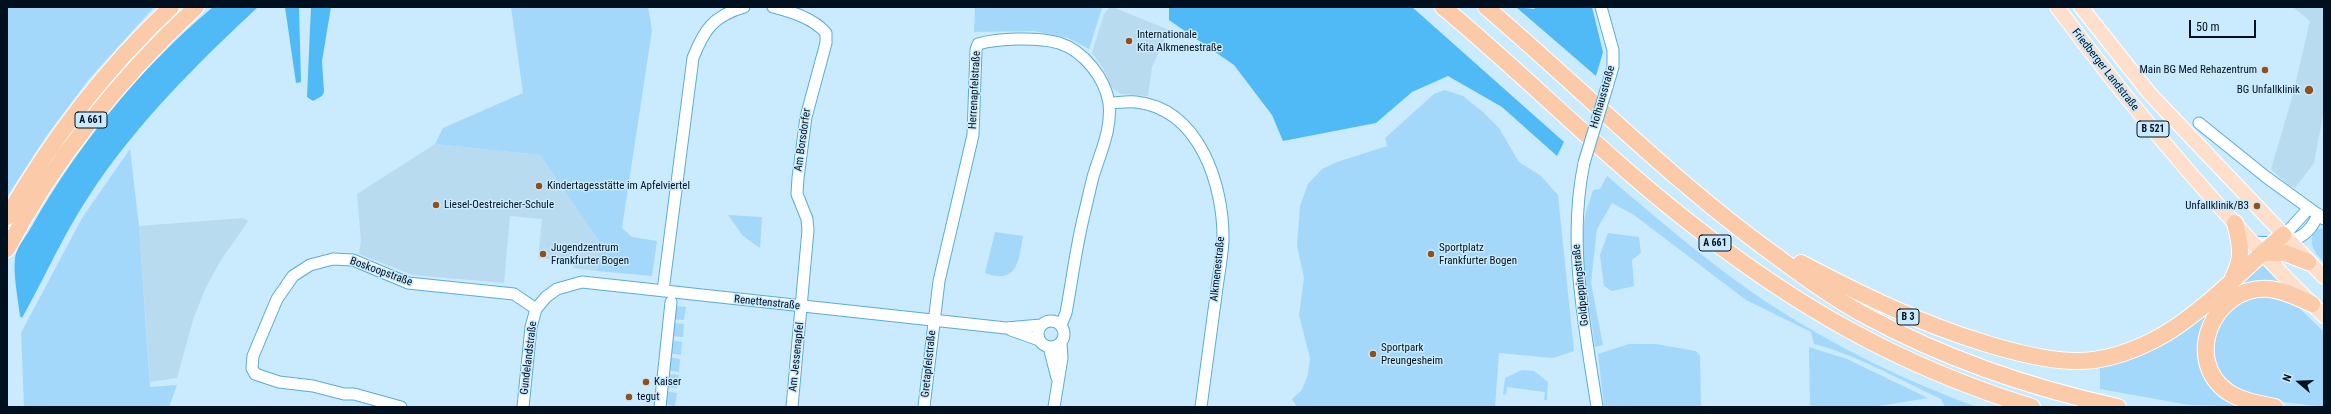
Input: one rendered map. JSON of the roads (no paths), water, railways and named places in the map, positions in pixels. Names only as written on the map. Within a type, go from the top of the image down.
[{"type":"highway","name":"A 661","points":[[7,217],[34,172],[70,120],[105,77],[171,7]]},
{"type":"highway","name":"A 661","points":[[7,250],[48,181],[84,129],[134,68],[196,7]]},
{"type":"highway","name":"A 661","points":[[1443,7],[1683,218],[1771,284],[1813,311],[1863,339],[1918,366],[1981,391],[2032,407]]},
{"type":"highway","name":"A 661","points":[[1486,7],[1663,166],[1755,240],[1827,292],[1867,316],[1933,348],[2022,382],[2118,407]]},
{"type":"highway","points":[[2230,281],[2240,259],[2240,243],[2235,223]]},
{"type":"highway","name":"B 3","points":[[1755,240],[1908,317],[1966,338],[2031,356],[2074,361],[2103,358],[2152,341],[2175,326],[2230,281]]},
{"type":"highway","points":[[2230,281],[2274,244],[2308,262]]},
{"type":"highway","points":[[2275,407],[2245,400],[2221,386],[2212,370],[2207,356],[2207,341],[2210,326],[2217,312],[2227,302],[2250,290],[2278,290],[2312,304]]},
{"type":"main road","name":"Friedberger Landstraße","points":[[2057,7],[2140,114],[2235,223],[2274,244]]},
{"type":"main road","name":"Friedberger Landstraße","points":[[2081,7],[2150,94],[2274,244],[2283,275],[2324,316]]},
{"type":"main road","points":[[2308,262],[2324,277]]},
{"type":"street","points":[[663,291],[693,58],[701,38],[712,23],[729,11],[744,7]]},
{"type":"street","name":"Am Borsdorfer","points":[[773,7],[790,12],[818,24],[826,33],[826,43],[806,117],[798,178],[797,194],[807,219],[808,230],[802,307]]},
{"type":"street","name":"Hofhausstraße","points":[[1584,163],[1613,67],[1614,50],[1601,7]]},
{"type":"street","name":"Herrenapfelstraße","points":[[934,321],[938,281],[973,134],[976,96],[975,59],[978,44],[988,42],[1046,40],[1067,46],[1087,60],[1099,75],[1109,103],[1106,140],[1083,218],[1070,292],[1056,323]]},
{"type":"street","name":"Alkmenestraße","points":[[1109,103],[1136,102],[1161,109],[1180,122],[1194,136],[1212,172],[1218,197],[1223,241],[1200,407]]},
{"type":"street","points":[[2199,123],[2266,177],[2317,214]]},
{"type":"street","name":"Goldpeppingstraße","points":[[1584,163],[1578,208],[1577,252],[1597,407]]},
{"type":"street","points":[[2274,244],[2317,214]]},
{"type":"street","points":[[2308,262],[2305,244],[2307,231],[2317,214]]},
{"type":"street","points":[[2274,244],[2307,231]]},
{"type":"street","name":"Boskoopstraße","points":[[401,407],[354,394],[344,394],[313,386],[279,382],[255,374],[252,368],[253,356],[264,327],[277,300],[293,276],[310,265],[333,259],[353,260],[408,283],[514,294],[536,309]]},
{"type":"street","name":"Renettenstraße","points":[[536,309],[546,297],[557,289],[582,282],[1006,328],[1041,325]]},
{"type":"street","points":[[660,407],[671,302]]},
{"type":"street","name":"Am Jessenapfel","points":[[792,407],[802,307]]},
{"type":"street","name":"Gundelandstraße","points":[[523,407],[531,327],[536,309]]},
{"type":"street","name":"Gretapfelstraße","points":[[924,407],[934,321]]},
{"type":"street","points":[[1054,407],[1058,383],[1062,358],[1061,343],[1064,332],[1056,323],[1041,325],[1038,330],[1039,340],[1049,347],[1058,383]]},
{"type":"street","name":"Renettenstraße","points":[[1006,328],[1039,340]]},
{"type":"street","points":[[1049,347],[1056,346],[1061,343]]},
{"type":"place","name":"Internationale Kita Alkmenestraße","points":[[1129,41]]},
{"type":"place","name":"Main BG Med Rehazentrum","points":[[2265,70]]},
{"type":"place","name":"BG Unfallklinik","points":[[2309,90]]},
{"type":"place","name":"Kindertagesstätte im Apfelviertel","points":[[539,186]]},
{"type":"place","name":"Liesel-Oestreicher-Schule","points":[[436,205]]},
{"type":"place","name":"Unfallklinik/B3","points":[[2257,206]]},
{"type":"place","name":"Jugendzentrum Frankfurter Bogen","points":[[543,254]]},
{"type":"place","name":"Sportplatz Frankfurter Bogen","points":[[1431,254]]},
{"type":"place","name":"Sportpark Preungesheim","points":[[1373,354]]},
{"type":"place","name":"Kaiser","points":[[646,382]]},
{"type":"place","name":"tegut","points":[[629,397]]}]
